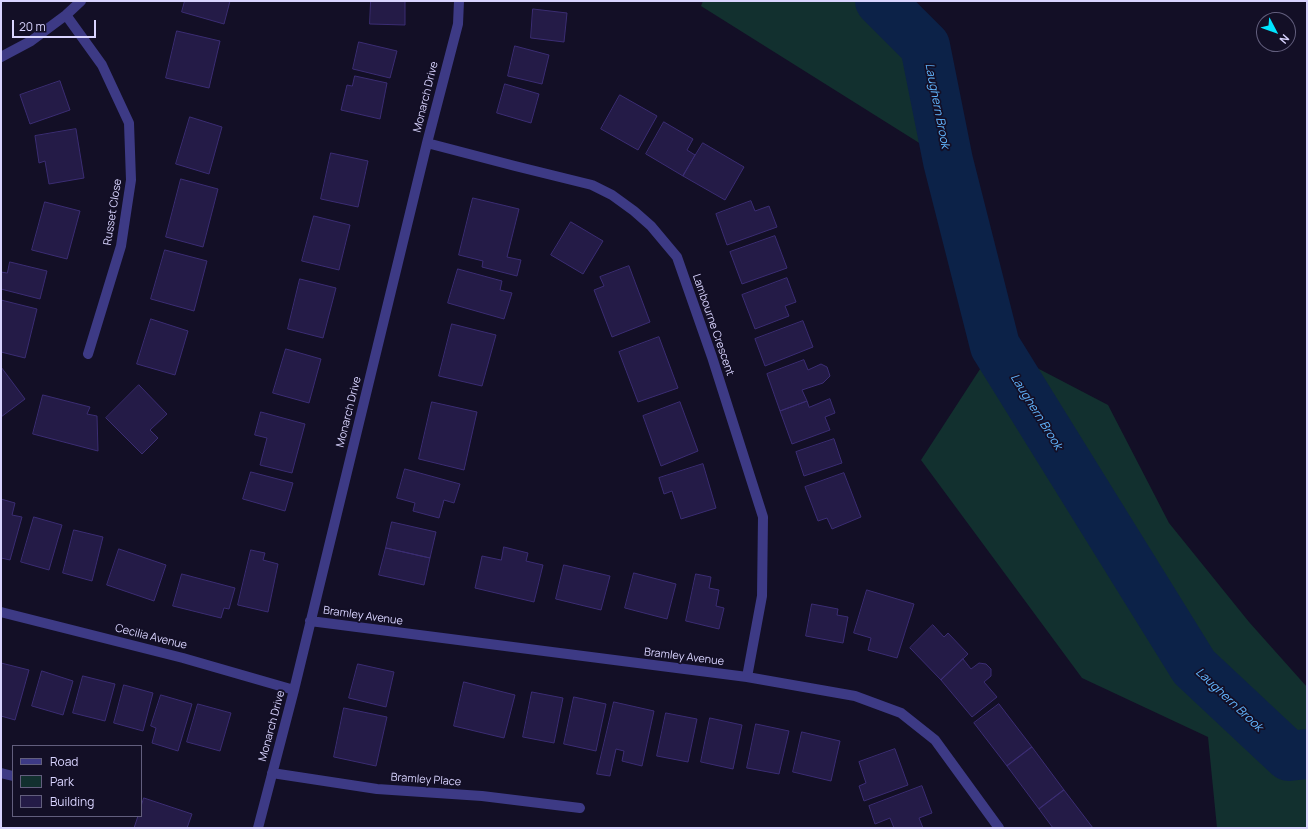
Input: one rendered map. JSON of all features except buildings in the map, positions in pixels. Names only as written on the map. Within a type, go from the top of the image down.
[{"type":"street","points":[[1,57],[32,41],[66,15],[81,1]]},
{"type":"street","name":"Monarch Drive","points":[[258,828],[294,690],[427,143],[458,24],[459,1]]},
{"type":"street","name":"Russet Close","points":[[66,15],[102,65],[129,123],[131,180],[121,246],[88,354]]},
{"type":"street","name":"Lambourne Crescent","points":[[427,143],[592,185],[612,195],[634,211],[651,226],[677,257],[712,357],[763,517],[762,596],[747,677]]},
{"type":"street","name":"Cecilia Avenue","points":[[1,612],[183,658],[294,690]]},
{"type":"street","name":"Bramley Avenue","points":[[310,622],[747,677],[855,696],[901,713],[935,740],[999,828]]},
{"type":"street","points":[[1,773],[12,776]]},
{"type":"street","name":"Bramley Place","points":[[272,773],[377,789],[482,796],[580,808]]},
{"type":"green space","points":[[703,1],[880,1],[925,46],[948,161],[701,6]]},
{"type":"green space","points":[[995,346],[1108,405],[1169,523],[1249,622],[1307,687],[1307,828],[1217,828],[1208,737],[1082,678],[921,460]]},
{"type":"waterway","name":"Laughern Brook","points":[[880,1],[925,46],[948,161],[995,346],[1194,667],[1289,756],[1307,754]]}]
